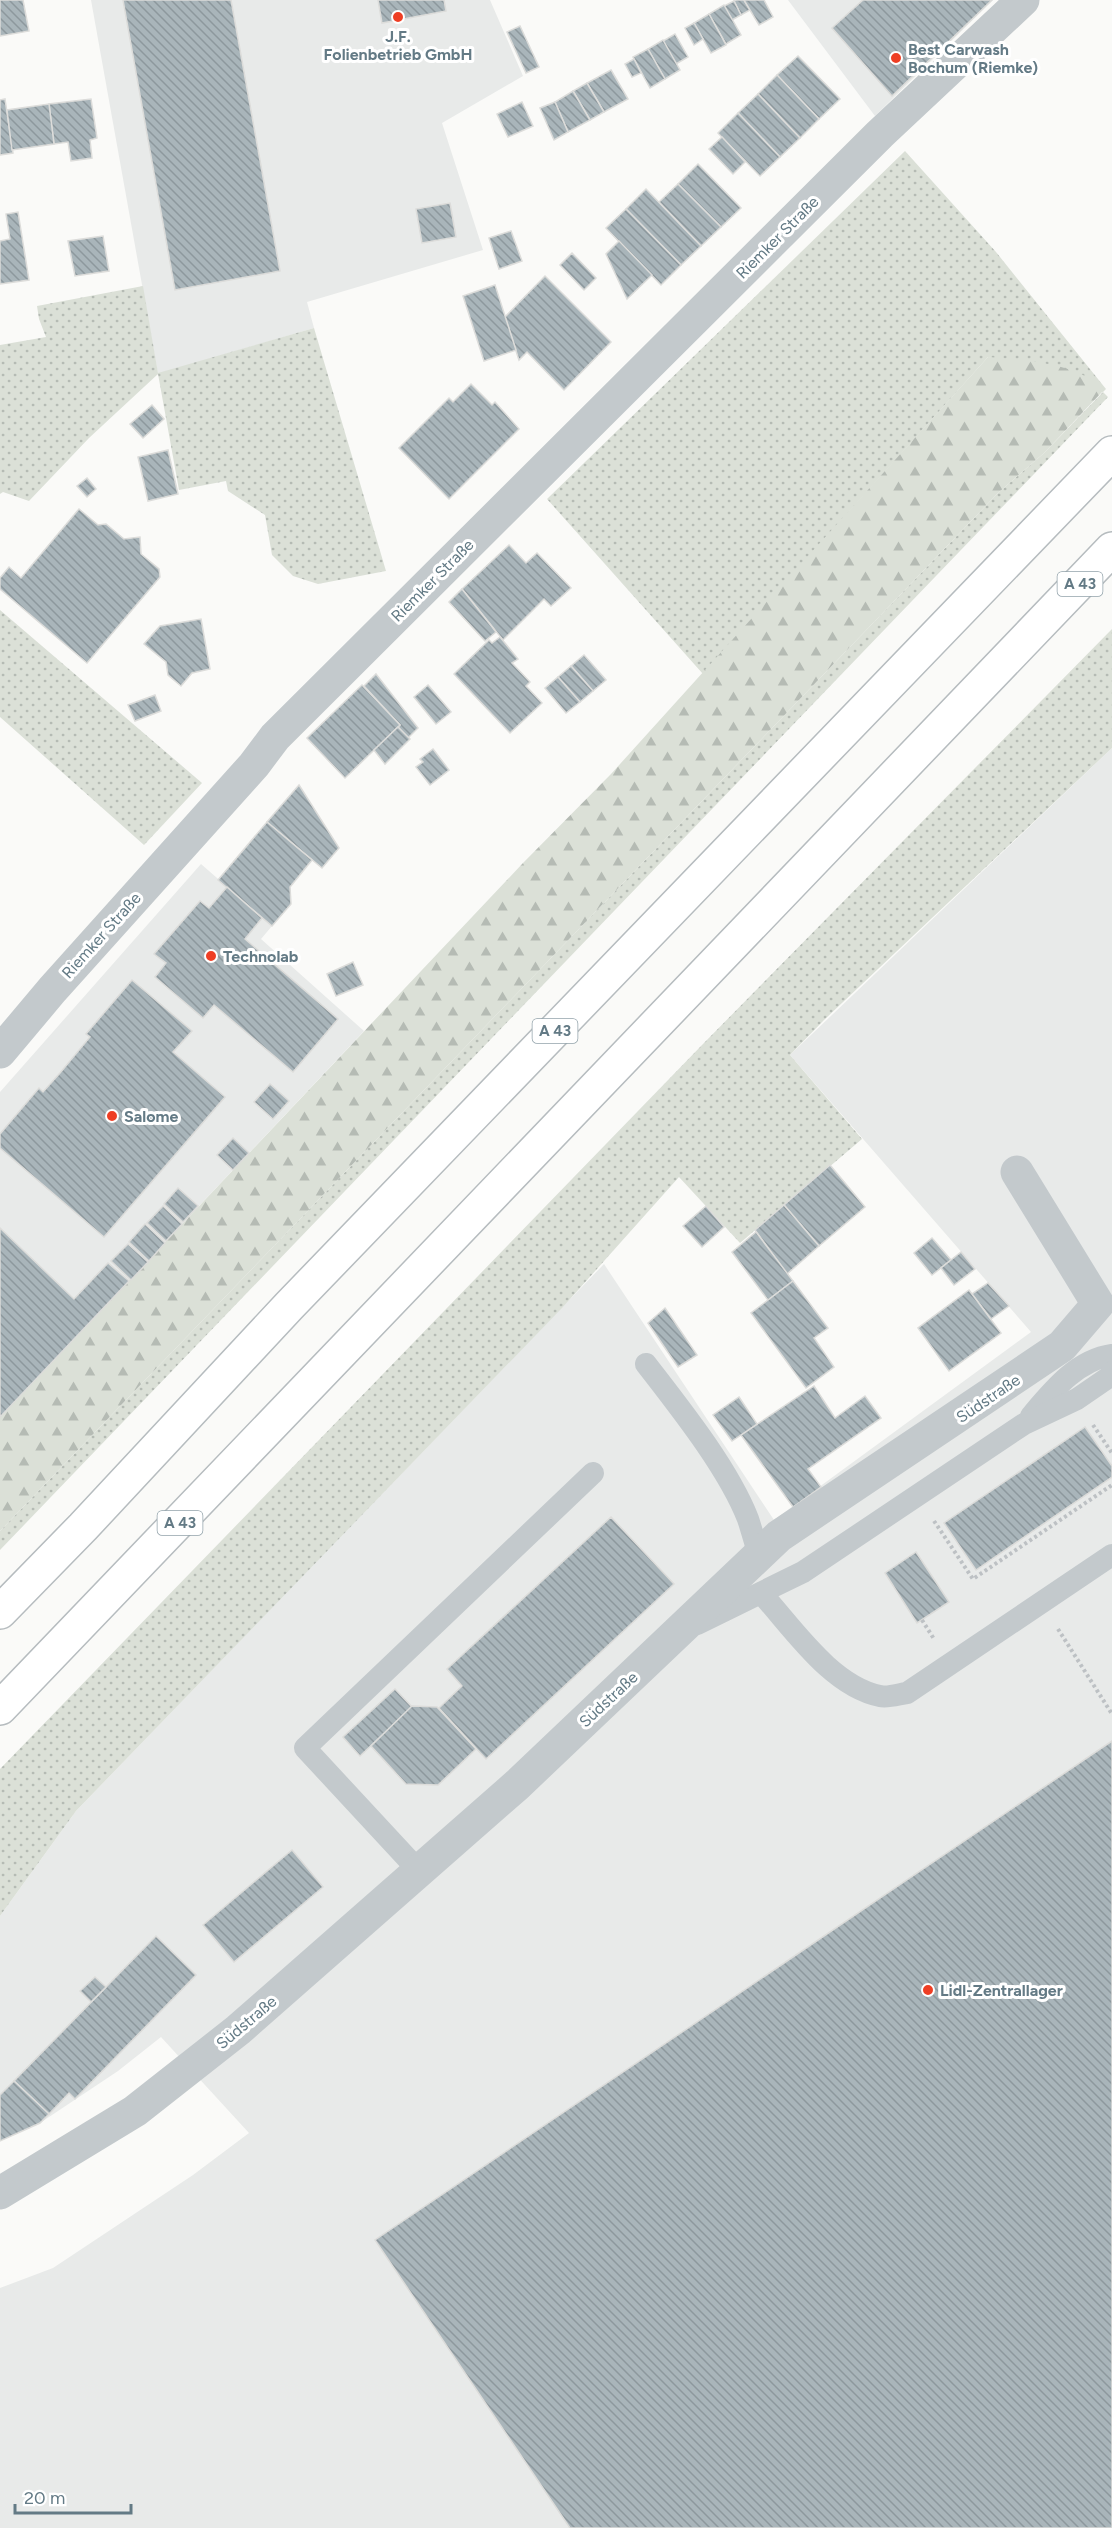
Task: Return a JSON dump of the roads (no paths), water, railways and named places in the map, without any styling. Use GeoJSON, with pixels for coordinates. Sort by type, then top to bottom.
{"type":"FeatureCollection","features":[{"type":"Feature","properties":{"kind":"highway","name":"A 43"},"geometry":{"type":"LineString","coordinates":[[0,1612],[84,1527],[288,1306],[1112,453]]}},
{"type":"Feature","properties":{"kind":"highway","name":"A 43"},"geometry":{"type":"LineString","coordinates":[[0,1708],[1112,549]]}},
{"type":"Feature","properties":{"kind":"highway"},"geometry":{"type":"LineString","coordinates":[[1047,619],[1112,572]]}},
{"type":"Feature","properties":{"kind":"street","name":"Riemker Straße"},"geometry":{"type":"LineString","coordinates":[[0,1052],[52,990],[254,765],[274,737],[886,128],[1023,0]]}},
{"type":"Feature","properties":{"kind":"street","name":"Südstraße"},"geometry":{"type":"LineString","coordinates":[[0,2193],[135,2111],[238,2030],[517,1785],[779,1536],[1062,1346],[1098,1304],[1017,1172]]}},
{"type":"Feature","properties":{"kind":"lane"},"geometry":{"type":"LineString","coordinates":[[1024,1424],[1060,1382],[1096,1358],[1112,1355]]}},
{"type":"Feature","properties":{"kind":"lane"},"geometry":{"type":"LineString","coordinates":[[646,1364],[680,1409],[731,1486],[747,1519],[759,1555]]}},
{"type":"Feature","properties":{"kind":"lane"},"geometry":{"type":"LineString","coordinates":[[678,1633],[803,1572],[1024,1424],[1077,1399],[1109,1377],[1112,1372]]}},
{"type":"Feature","properties":{"kind":"lane"},"geometry":{"type":"LineString","coordinates":[[419,1871],[305,1748],[593,1473]]}},
{"type":"Feature","properties":{"kind":"lane"},"geometry":{"type":"LineString","coordinates":[[761,1593],[831,1669],[859,1689],[882,1697],[908,1693],[1112,1555]]}},
{"type":"Feature","properties":{"kind":"place","name":"J.F. Folienbetrieb GmbH"},"geometry":{"type":"Point","coordinates":[398,17]}},
{"type":"Feature","properties":{"kind":"place","name":"Best Carwash Bochum (Riemke)"},"geometry":{"type":"Point","coordinates":[896,58]}},
{"type":"Feature","properties":{"kind":"place","name":"Technolab"},"geometry":{"type":"Point","coordinates":[211,956]}},
{"type":"Feature","properties":{"kind":"place","name":"Salome"},"geometry":{"type":"Point","coordinates":[112,1116]}},
{"type":"Feature","properties":{"kind":"place","name":"Lidl-Zentrallager"},"geometry":{"type":"Point","coordinates":[928,1990]}}]}
